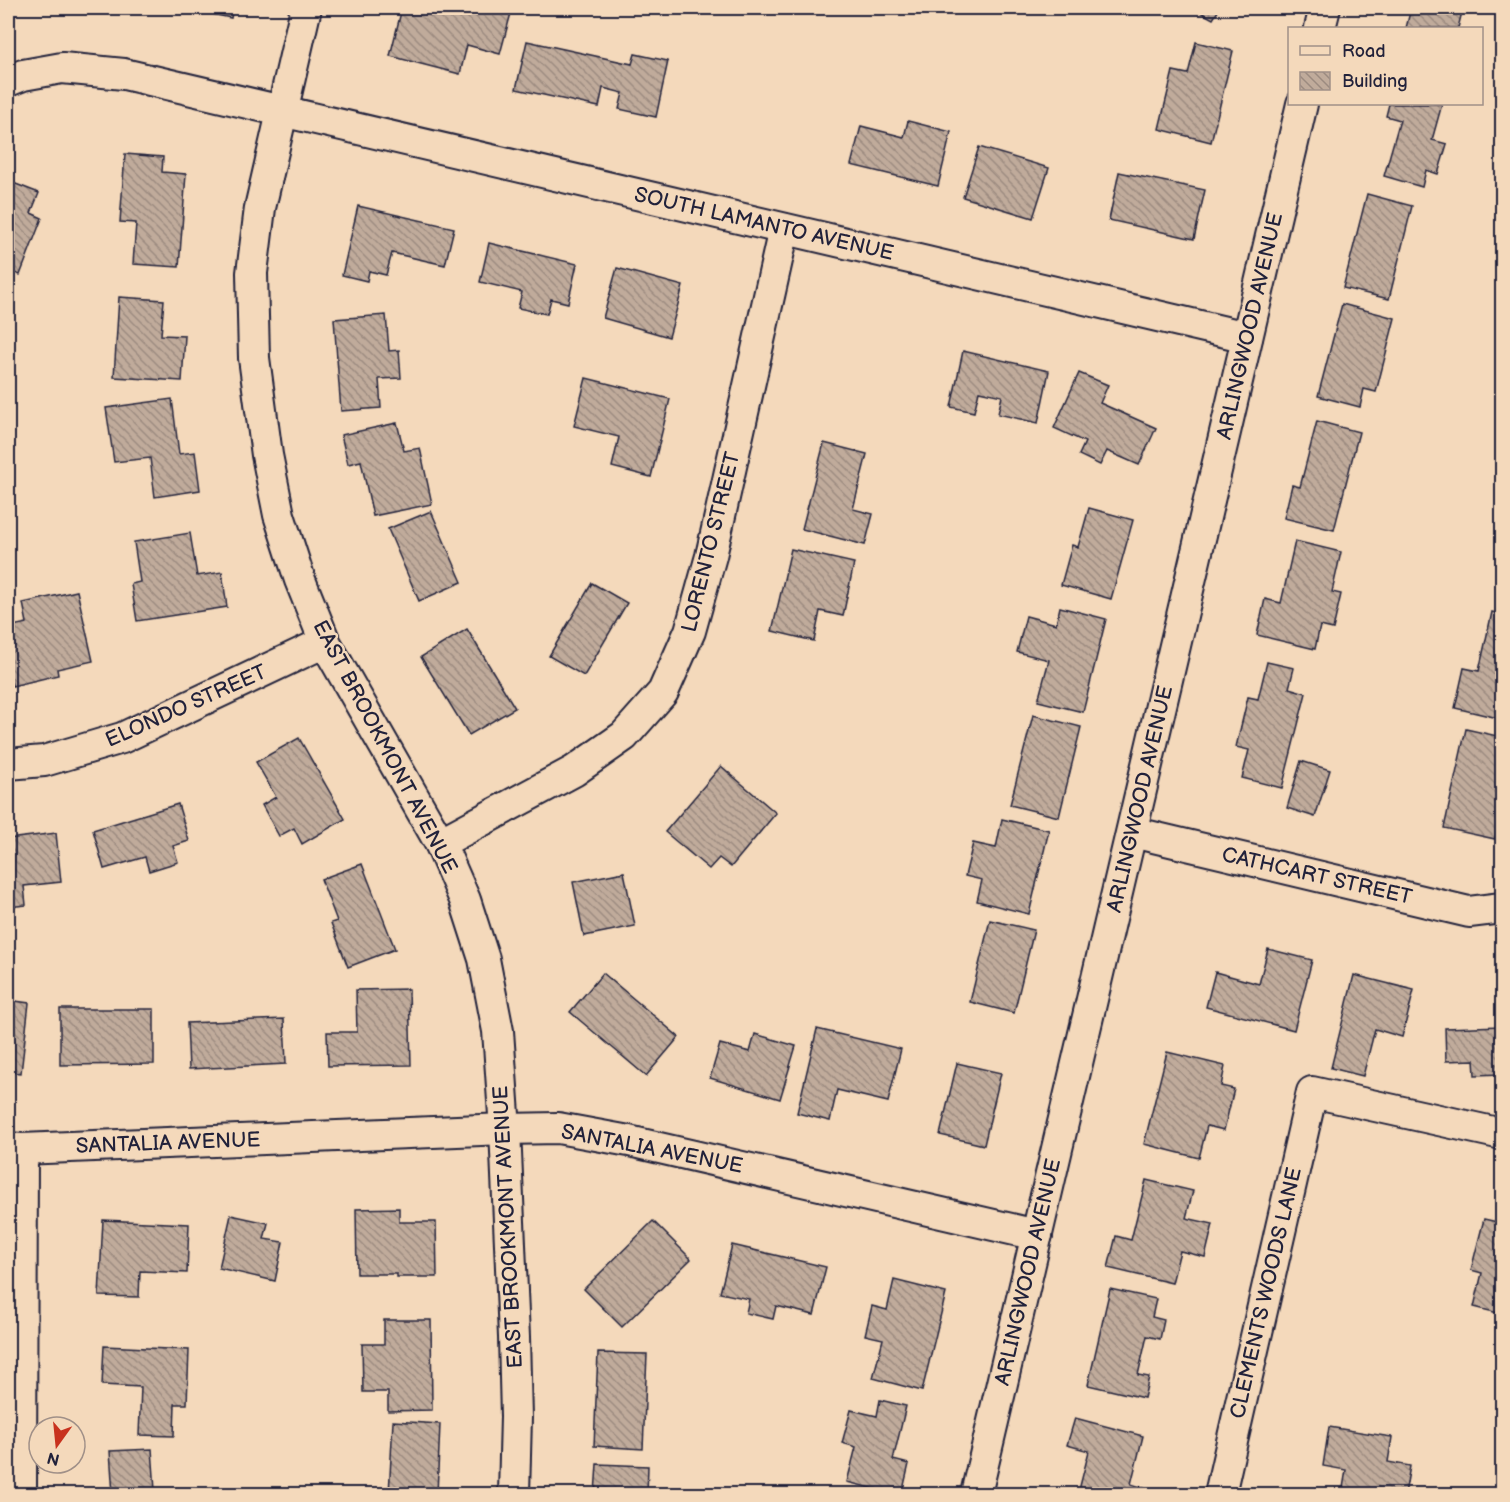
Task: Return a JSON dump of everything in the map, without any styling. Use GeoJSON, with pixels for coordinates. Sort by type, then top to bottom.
{"type":"FeatureCollection","features":[{"type":"Feature","properties":{"kind":"street","name":"EAST BROOKMONT AVENUE"},"geometry":{"type":"LineString","coordinates":[[306,8],[260,208],[252,273],[254,358],[267,455],[279,514],[300,580],[325,642],[440,843],[465,900],[484,959],[498,1031],[505,1129],[516,1417],[514,1494]]}},
{"type":"Feature","properties":{"kind":"street"},"geometry":{"type":"LineString","coordinates":[[1320,27],[1325,8]]}},
{"type":"Feature","properties":{"kind":"street","name":"SOUTH LAMANTO AVENUE"},"geometry":{"type":"LineString","coordinates":[[8,81],[24,75],[62,68],[124,74],[1247,337]]}},
{"type":"Feature","properties":{"kind":"street","name":"ARLINGWOOD AVENUE"},"geometry":{"type":"LineString","coordinates":[[976,1494],[1302,105]]}},
{"type":"Feature","properties":{"kind":"street","name":"LORENTO STREET"},"geometry":{"type":"LineString","coordinates":[[440,843],[574,771],[624,735],[663,692],[690,630],[711,556],[784,229]]}},
{"type":"Feature","properties":{"kind":"street","name":"ELONDO STREET"},"geometry":{"type":"LineString","coordinates":[[8,764],[44,761],[122,738],[325,642]]}},
{"type":"Feature","properties":{"kind":"street","name":"CATHCART STREET"},"geometry":{"type":"LineString","coordinates":[[1132,832],[1469,912],[1503,908]]}},
{"type":"Feature","properties":{"kind":"street","name":"CLEMENTS WOODS LANE"},"geometry":{"type":"LineString","coordinates":[[1220,1494],[1312,1092],[1503,1134]]}},
{"type":"Feature","properties":{"kind":"street","name":"SANTALIA AVENUE"},"geometry":{"type":"LineString","coordinates":[[15,1148],[558,1128],[629,1141],[1037,1235]]}},
{"type":"Feature","properties":{"kind":"street"},"geometry":{"type":"LineString","coordinates":[[15,1148],[21,1494]]}},
{"type":"Feature","properties":{"kind":"building"},"geometry":{"type":"Polygon","coordinates":[[[184,8],[233,8],[231,18],[184,8]]]}},
{"type":"Feature","properties":{"kind":"building"},"geometry":{"type":"Polygon","coordinates":[[[402,8],[489,8],[511,13],[500,54],[467,45],[460,74],[390,56],[402,8]]]}},
{"type":"Feature","properties":{"kind":"building"},"geometry":{"type":"Polygon","coordinates":[[[1193,8],[1220,8],[1213,19],[1193,8]]]}},
{"type":"Feature","properties":{"kind":"building"},"geometry":{"type":"Polygon","coordinates":[[[1411,8],[1463,8],[1458,27],[1406,27],[1411,8]]]}},
{"type":"Feature","properties":{"kind":"building"},"geometry":{"type":"Polygon","coordinates":[[[527,41],[632,64],[635,54],[668,61],[656,117],[619,109],[623,93],[603,88],[599,107],[516,89],[527,41]]]}},
{"type":"Feature","properties":{"kind":"building"},"geometry":{"type":"Polygon","coordinates":[[[1196,42],[1233,51],[1211,142],[1159,129],[1173,71],[1188,74],[1196,42]]]}},
{"type":"Feature","properties":{"kind":"building"},"geometry":{"type":"Polygon","coordinates":[[[1389,105],[1442,105],[1432,140],[1447,144],[1438,174],[1426,170],[1422,187],[1384,176],[1400,120],[1386,116],[1389,105]]]}},
{"type":"Feature","properties":{"kind":"building"},"geometry":{"type":"Polygon","coordinates":[[[908,121],[951,132],[938,186],[851,165],[861,126],[904,137],[908,121]]]}},
{"type":"Feature","properties":{"kind":"building"},"geometry":{"type":"Polygon","coordinates":[[[979,147],[1049,168],[1033,218],[963,197],[979,147]]]}},
{"type":"Feature","properties":{"kind":"building"},"geometry":{"type":"Polygon","coordinates":[[[125,154],[163,157],[162,172],[186,174],[179,267],[133,264],[136,223],[120,222],[125,154]]]}},
{"type":"Feature","properties":{"kind":"building"},"geometry":{"type":"Polygon","coordinates":[[[1119,172],[1205,190],[1194,239],[1109,220],[1119,172]]]}},
{"type":"Feature","properties":{"kind":"building"},"geometry":{"type":"Polygon","coordinates":[[[8,181],[39,193],[31,213],[42,218],[20,275],[8,270],[8,181]]]}},
{"type":"Feature","properties":{"kind":"building"},"geometry":{"type":"Polygon","coordinates":[[[1367,194],[1412,206],[1389,299],[1343,288],[1367,194]]]}},
{"type":"Feature","properties":{"kind":"building"},"geometry":{"type":"Polygon","coordinates":[[[358,206],[454,228],[445,265],[392,253],[386,275],[369,271],[367,281],[342,275],[358,206]]]}},
{"type":"Feature","properties":{"kind":"building"},"geometry":{"type":"Polygon","coordinates":[[[489,243],[577,264],[568,303],[551,299],[547,314],[518,308],[522,292],[480,282],[489,243]]]}},
{"type":"Feature","properties":{"kind":"building"},"geometry":{"type":"Polygon","coordinates":[[[617,268],[683,286],[669,337],[603,318],[617,268]]]}},
{"type":"Feature","properties":{"kind":"building"},"geometry":{"type":"Polygon","coordinates":[[[119,297],[164,300],[161,335],[185,336],[182,381],[114,377],[119,297]]]}},
{"type":"Feature","properties":{"kind":"building"},"geometry":{"type":"Polygon","coordinates":[[[1342,304],[1395,318],[1376,392],[1364,389],[1360,407],[1318,396],[1342,304]]]}},
{"type":"Feature","properties":{"kind":"building"},"geometry":{"type":"Polygon","coordinates":[[[386,315],[389,351],[399,350],[401,378],[379,379],[381,408],[341,411],[334,319],[386,315]]]}},
{"type":"Feature","properties":{"kind":"building"},"geometry":{"type":"Polygon","coordinates":[[[963,351],[1049,371],[1038,423],[998,414],[1002,396],[979,391],[974,412],[951,407],[963,351]]]}},
{"type":"Feature","properties":{"kind":"building"},"geometry":{"type":"Polygon","coordinates":[[[1079,373],[1108,385],[1100,403],[1156,428],[1139,465],[1107,451],[1100,465],[1079,455],[1085,442],[1054,428],[1079,373]]]}},
{"type":"Feature","properties":{"kind":"building"},"geometry":{"type":"Polygon","coordinates":[[[586,378],[670,399],[651,477],[612,467],[619,437],[574,426],[586,378]]]}},
{"type":"Feature","properties":{"kind":"building"},"geometry":{"type":"Polygon","coordinates":[[[172,399],[179,454],[195,452],[200,490],[155,497],[150,458],[114,462],[106,408],[172,399]]]}},
{"type":"Feature","properties":{"kind":"building"},"geometry":{"type":"Polygon","coordinates":[[[1317,421],[1359,432],[1334,530],[1284,518],[1292,485],[1300,487],[1317,421]]]}},
{"type":"Feature","properties":{"kind":"building"},"geometry":{"type":"Polygon","coordinates":[[[397,423],[404,451],[420,448],[432,504],[373,516],[361,461],[348,464],[341,435],[397,423]]]}},
{"type":"Feature","properties":{"kind":"building"},"geometry":{"type":"Polygon","coordinates":[[[824,443],[867,454],[853,509],[873,514],[865,545],[802,529],[824,443]]]}},
{"type":"Feature","properties":{"kind":"building"},"geometry":{"type":"Polygon","coordinates":[[[1089,508],[1133,520],[1111,599],[1061,585],[1072,545],[1078,547],[1089,508]]]}},
{"type":"Feature","properties":{"kind":"building"},"geometry":{"type":"Polygon","coordinates":[[[431,511],[462,582],[419,601],[388,529],[431,511]]]}},
{"type":"Feature","properties":{"kind":"building"},"geometry":{"type":"Polygon","coordinates":[[[190,533],[197,576],[222,572],[227,607],[137,621],[131,584],[140,582],[134,542],[190,533]]]}},
{"type":"Feature","properties":{"kind":"building"},"geometry":{"type":"Polygon","coordinates":[[[1295,541],[1341,552],[1332,592],[1341,594],[1333,629],[1320,626],[1315,649],[1257,635],[1265,599],[1281,603],[1295,541]]]}},
{"type":"Feature","properties":{"kind":"building"},"geometry":{"type":"Polygon","coordinates":[[[791,549],[854,563],[843,616],[820,611],[814,641],[772,631],[791,549]]]}},
{"type":"Feature","properties":{"kind":"building"},"geometry":{"type":"Polygon","coordinates":[[[592,583],[627,603],[584,676],[549,656],[592,583]]]}},
{"type":"Feature","properties":{"kind":"building"},"geometry":{"type":"Polygon","coordinates":[[[77,591],[93,661],[57,669],[58,675],[12,686],[8,664],[8,627],[27,623],[23,603],[77,591]]]}},
{"type":"Feature","properties":{"kind":"building"},"geometry":{"type":"Polygon","coordinates":[[[1060,607],[1106,619],[1083,712],[1038,701],[1049,660],[1017,652],[1026,616],[1056,624],[1060,607]]]}},
{"type":"Feature","properties":{"kind":"building"},"geometry":{"type":"Polygon","coordinates":[[[1492,612],[1502,614],[1502,700],[1498,718],[1455,708],[1464,668],[1479,671],[1492,612]]]}},
{"type":"Feature","properties":{"kind":"building"},"geometry":{"type":"Polygon","coordinates":[[[467,629],[515,708],[469,735],[421,657],[467,629]]]}},
{"type":"Feature","properties":{"kind":"building"},"geometry":{"type":"Polygon","coordinates":[[[1267,662],[1294,668],[1289,688],[1306,693],[1282,788],[1242,778],[1249,750],[1236,747],[1248,697],[1258,699],[1267,662]]]}},
{"type":"Feature","properties":{"kind":"building"},"geometry":{"type":"Polygon","coordinates":[[[1033,715],[1081,727],[1059,817],[1010,805],[1033,715]]]}},
{"type":"Feature","properties":{"kind":"building"},"geometry":{"type":"Polygon","coordinates":[[[1466,729],[1502,737],[1502,807],[1495,839],[1444,828],[1466,729]]]}},
{"type":"Feature","properties":{"kind":"building"},"geometry":{"type":"Polygon","coordinates":[[[299,738],[345,819],[302,844],[294,828],[279,836],[262,805],[276,797],[256,762],[299,738]]]}},
{"type":"Feature","properties":{"kind":"building"},"geometry":{"type":"Polygon","coordinates":[[[1301,761],[1330,770],[1315,817],[1287,808],[1301,761]]]}},
{"type":"Feature","properties":{"kind":"building"},"geometry":{"type":"Polygon","coordinates":[[[721,766],[776,813],[731,867],[719,858],[709,869],[665,832],[721,766]]]}},
{"type":"Feature","properties":{"kind":"building"},"geometry":{"type":"Polygon","coordinates":[[[178,804],[189,841],[173,846],[178,862],[149,871],[145,857],[104,869],[93,830],[178,804]]]}},
{"type":"Feature","properties":{"kind":"building"},"geometry":{"type":"Polygon","coordinates":[[[1002,819],[1049,830],[1029,914],[977,901],[982,880],[965,876],[973,843],[996,848],[1002,819]]]}},
{"type":"Feature","properties":{"kind":"building"},"geometry":{"type":"Polygon","coordinates":[[[56,833],[61,882],[24,886],[26,905],[8,907],[8,839],[56,833]]]}},
{"type":"Feature","properties":{"kind":"building"},"geometry":{"type":"Polygon","coordinates":[[[362,864],[395,949],[348,967],[331,923],[337,921],[321,879],[362,864]]]}},
{"type":"Feature","properties":{"kind":"building"},"geometry":{"type":"Polygon","coordinates":[[[624,872],[635,926],[584,936],[573,882],[624,872]]]}},
{"type":"Feature","properties":{"kind":"building"},"geometry":{"type":"Polygon","coordinates":[[[990,920],[1034,930],[1014,1013],[970,1002],[990,920]]]}},
{"type":"Feature","properties":{"kind":"building"},"geometry":{"type":"Polygon","coordinates":[[[1268,949],[1312,960],[1294,1030],[1206,1007],[1215,972],[1259,984],[1268,949]]]}},
{"type":"Feature","properties":{"kind":"building"},"geometry":{"type":"Polygon","coordinates":[[[603,973],[679,1037],[646,1076],[570,1012],[603,973]]]}},
{"type":"Feature","properties":{"kind":"building"},"geometry":{"type":"Polygon","coordinates":[[[1354,975],[1414,990],[1402,1037],[1375,1029],[1363,1076],[1331,1068],[1354,975]]]}},
{"type":"Feature","properties":{"kind":"building"},"geometry":{"type":"Polygon","coordinates":[[[409,989],[411,1065],[328,1066],[327,1032],[357,1032],[356,990],[409,989]]]}},
{"type":"Feature","properties":{"kind":"building"},"geometry":{"type":"Polygon","coordinates":[[[8,1000],[29,1003],[21,1073],[8,1072],[8,1000]]]}},
{"type":"Feature","properties":{"kind":"building"},"geometry":{"type":"Polygon","coordinates":[[[60,1009],[154,1009],[154,1064],[60,1065],[60,1009]]]}},
{"type":"Feature","properties":{"kind":"building"},"geometry":{"type":"Polygon","coordinates":[[[284,1019],[286,1064],[189,1069],[187,1023],[284,1019]]]}},
{"type":"Feature","properties":{"kind":"building"},"geometry":{"type":"Polygon","coordinates":[[[1502,1026],[1502,1074],[1475,1075],[1474,1060],[1446,1061],[1445,1028],[1502,1026]]]}},
{"type":"Feature","properties":{"kind":"building"},"geometry":{"type":"Polygon","coordinates":[[[817,1029],[901,1049],[888,1102],[837,1090],[830,1121],[797,1113],[817,1029]]]}},
{"type":"Feature","properties":{"kind":"building"},"geometry":{"type":"Polygon","coordinates":[[[755,1034],[796,1046],[780,1099],[710,1078],[720,1044],[750,1052],[755,1034]]]}},
{"type":"Feature","properties":{"kind":"building"},"geometry":{"type":"Polygon","coordinates":[[[1167,1052],[1225,1066],[1221,1086],[1234,1089],[1224,1130],[1207,1126],[1199,1158],[1144,1144],[1167,1052]]]}},
{"type":"Feature","properties":{"kind":"building"},"geometry":{"type":"Polygon","coordinates":[[[957,1063],[1001,1073],[984,1145],[940,1135],[957,1063]]]}},
{"type":"Feature","properties":{"kind":"building"},"geometry":{"type":"Polygon","coordinates":[[[1146,1180],[1193,1191],[1186,1218],[1213,1224],[1205,1257],[1180,1251],[1172,1283],[1108,1268],[1116,1236],[1131,1240],[1146,1180]]]}},
{"type":"Feature","properties":{"kind":"building"},"geometry":{"type":"Polygon","coordinates":[[[399,1208],[399,1222],[436,1222],[437,1277],[357,1274],[356,1209],[399,1208]]]}},
{"type":"Feature","properties":{"kind":"building"},"geometry":{"type":"Polygon","coordinates":[[[231,1215],[268,1223],[264,1239],[283,1242],[275,1281],[219,1268],[231,1215]]]}},
{"type":"Feature","properties":{"kind":"building"},"geometry":{"type":"Polygon","coordinates":[[[1484,1219],[1502,1223],[1502,1314],[1474,1307],[1482,1273],[1471,1270],[1484,1219]]]}},
{"type":"Feature","properties":{"kind":"building"},"geometry":{"type":"Polygon","coordinates":[[[103,1220],[189,1224],[187,1273],[140,1271],[139,1297],[99,1296],[103,1220]]]}},
{"type":"Feature","properties":{"kind":"building"},"geometry":{"type":"Polygon","coordinates":[[[653,1221],[691,1259],[622,1327],[584,1289],[653,1221]]]}},
{"type":"Feature","properties":{"kind":"building"},"geometry":{"type":"Polygon","coordinates":[[[732,1245],[826,1267],[814,1315],[776,1306],[773,1319],[746,1313],[749,1299],[720,1293],[732,1245]]]}},
{"type":"Feature","properties":{"kind":"building"},"geometry":{"type":"Polygon","coordinates":[[[894,1280],[946,1293],[922,1391],[873,1378],[883,1339],[865,1335],[872,1306],[887,1310],[894,1280]]]}},
{"type":"Feature","properties":{"kind":"building"},"geometry":{"type":"Polygon","coordinates":[[[1110,1289],[1156,1299],[1152,1317],[1164,1320],[1160,1339],[1147,1336],[1138,1375],[1149,1377],[1144,1398],[1088,1385],[1110,1289]]]}},
{"type":"Feature","properties":{"kind":"building"},"geometry":{"type":"Polygon","coordinates":[[[384,1320],[431,1320],[432,1410],[388,1411],[388,1392],[363,1392],[362,1344],[384,1344],[384,1320]]]}},
{"type":"Feature","properties":{"kind":"building"},"geometry":{"type":"Polygon","coordinates":[[[104,1346],[189,1350],[187,1404],[175,1404],[174,1436],[139,1435],[141,1387],[102,1385],[104,1346]]]}},
{"type":"Feature","properties":{"kind":"building"},"geometry":{"type":"Polygon","coordinates":[[[598,1353],[647,1354],[643,1449],[594,1446],[598,1353]]]}},
{"type":"Feature","properties":{"kind":"building"},"geometry":{"type":"Polygon","coordinates":[[[880,1400],[906,1406],[893,1460],[909,1464],[902,1494],[847,1482],[856,1447],[842,1443],[851,1410],[877,1416],[880,1400]]]}},
{"type":"Feature","properties":{"kind":"building"},"geometry":{"type":"Polygon","coordinates":[[[1075,1418],[1143,1436],[1131,1484],[1144,1488],[1142,1494],[1078,1494],[1089,1451],[1067,1445],[1075,1418]]]}},
{"type":"Feature","properties":{"kind":"building"},"geometry":{"type":"Polygon","coordinates":[[[393,1421],[440,1424],[437,1494],[389,1494],[393,1421]]]}},
{"type":"Feature","properties":{"kind":"building"},"geometry":{"type":"Polygon","coordinates":[[[1329,1427],[1392,1437],[1388,1462],[1410,1466],[1405,1494],[1342,1494],[1346,1470],[1323,1466],[1329,1427]]]}},
{"type":"Feature","properties":{"kind":"building"},"geometry":{"type":"Polygon","coordinates":[[[152,1449],[155,1490],[167,1490],[167,1494],[113,1494],[110,1451],[152,1449]]]}},
{"type":"Feature","properties":{"kind":"building"},"geometry":{"type":"Polygon","coordinates":[[[597,1464],[648,1466],[647,1494],[595,1494],[597,1464]]]}}]}
